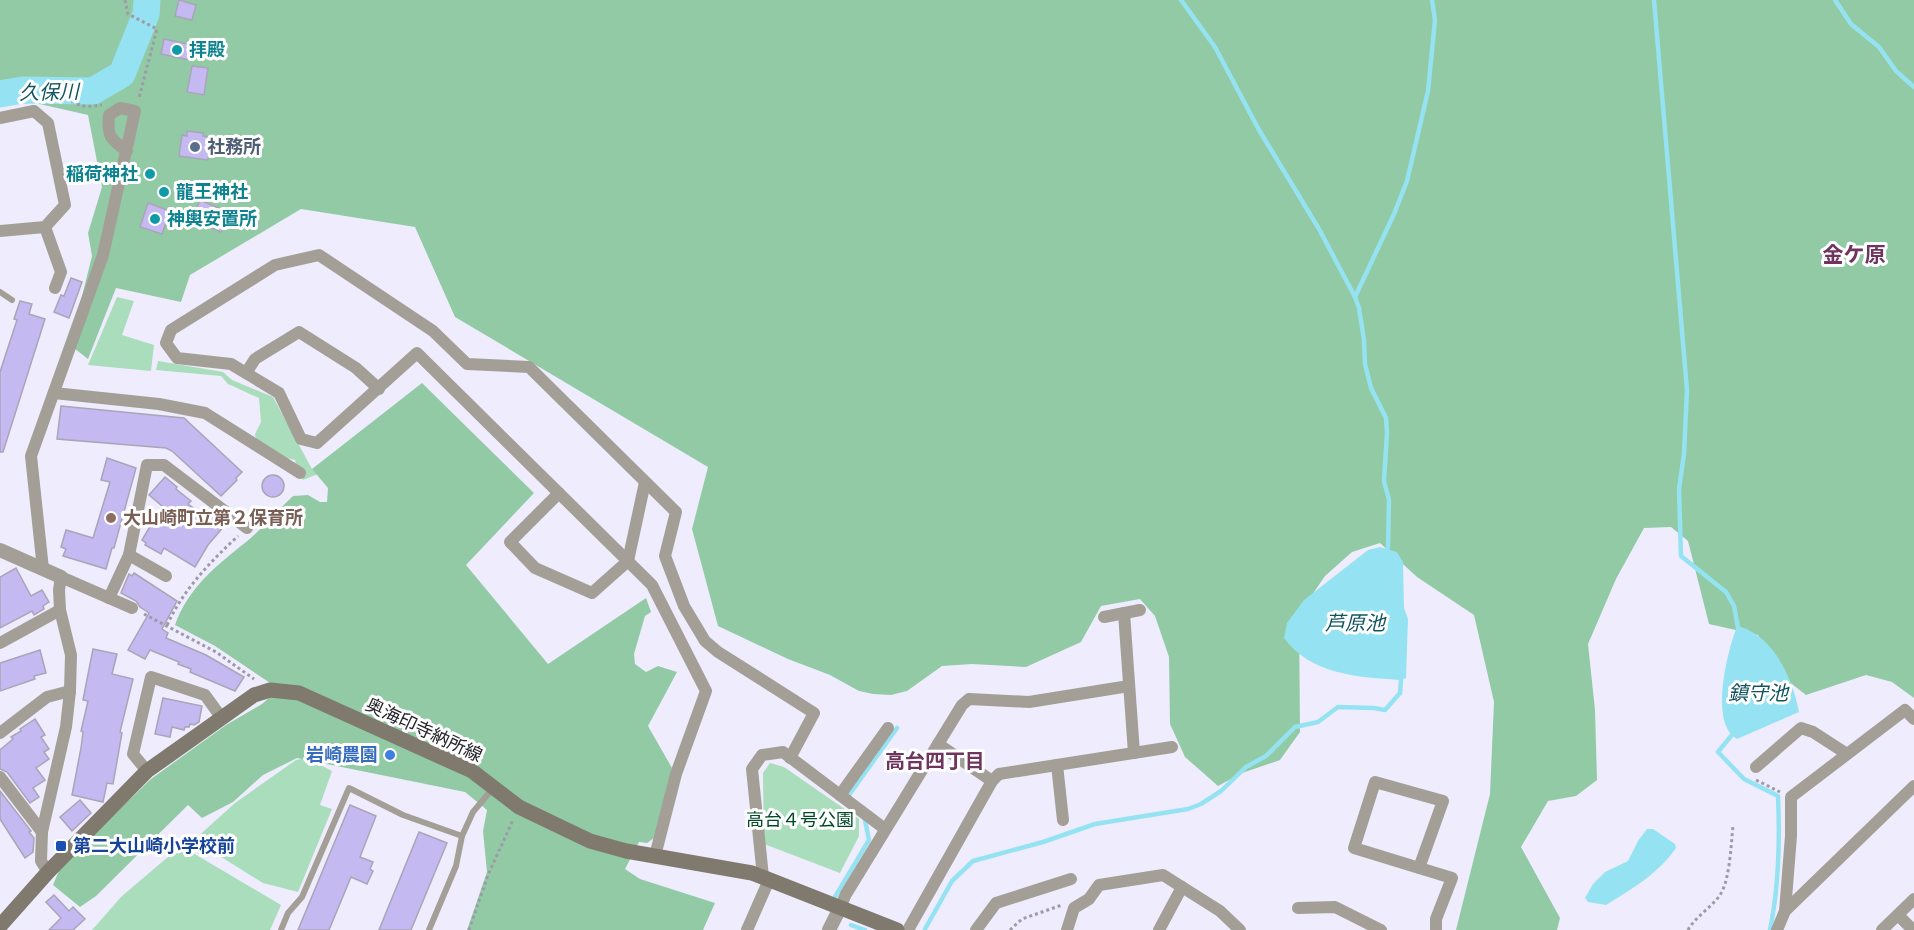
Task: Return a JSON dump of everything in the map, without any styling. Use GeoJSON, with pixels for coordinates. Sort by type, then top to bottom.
{"type":"FeatureCollection","features":[{"type":"Feature","properties":{"kind":"main road","name":"奥海印寺納所線"},"geometry":{"type":"LineString","coordinates":[[270,690],[299,693],[472,771],[519,807],[590,841],[655,856],[752,873],[897,930]]}},
{"type":"Feature","properties":{"kind":"main road"},"geometry":{"type":"LineString","coordinates":[[0,926],[48,872],[147,771],[254,695],[270,690]]}},
{"type":"Feature","properties":{"kind":"street"},"geometry":{"type":"LineString","coordinates":[[43,569],[31,456],[103,255],[127,151],[135,111],[120,108],[109,115],[107,130],[113,142],[127,151]]}},
{"type":"Feature","properties":{"kind":"street"},"geometry":{"type":"LineString","coordinates":[[0,118],[34,111],[48,123],[65,205],[45,227],[0,231]]}},
{"type":"Feature","properties":{"kind":"street"},"geometry":{"type":"LineString","coordinates":[[45,227],[61,272],[55,288]]}},
{"type":"Feature","properties":{"kind":"street"},"geometry":{"type":"LineString","coordinates":[[655,856],[676,774],[706,691],[652,585],[417,353],[317,443],[301,439],[279,393],[231,364],[177,358],[166,343],[171,330],[275,264],[319,255],[433,331],[467,364],[529,367],[676,512],[665,556],[684,606],[705,641],[718,652],[814,713],[790,758]]}},
{"type":"Feature","properties":{"kind":"street"},"geometry":{"type":"LineString","coordinates":[[246,373],[255,359],[299,333],[356,368],[379,389]]}},
{"type":"Feature","properties":{"kind":"street"},"geometry":{"type":"LineString","coordinates":[[54,393],[159,404],[205,413],[300,472]]}},
{"type":"Feature","properties":{"kind":"street"},"geometry":{"type":"LineString","coordinates":[[109,598],[129,555],[147,465],[164,465],[247,528]]}},
{"type":"Feature","properties":{"kind":"street"},"geometry":{"type":"LineString","coordinates":[[559,493],[510,542],[535,568],[592,592],[628,561],[645,482]]}},
{"type":"Feature","properties":{"kind":"street"},"geometry":{"type":"LineString","coordinates":[[0,550],[132,608]]}},
{"type":"Feature","properties":{"kind":"street"},"geometry":{"type":"LineString","coordinates":[[129,555],[166,576]]}},
{"type":"Feature","properties":{"kind":"street"},"geometry":{"type":"LineString","coordinates":[[48,872],[41,861],[42,832],[66,727],[70,691],[71,655],[60,610],[61,577]]}},
{"type":"Feature","properties":{"kind":"street"},"geometry":{"type":"LineString","coordinates":[[0,644],[60,610]]}},
{"type":"Feature","properties":{"kind":"street"},"geometry":{"type":"LineString","coordinates":[[1104,617],[1140,610]]}},
{"type":"Feature","properties":{"kind":"street"},"geometry":{"type":"LineString","coordinates":[[1124,613],[1134,753]]}},
{"type":"Feature","properties":{"kind":"street"},"geometry":{"type":"LineString","coordinates":[[147,771],[132,754],[152,677],[205,695],[221,717]]}},
{"type":"Feature","properties":{"kind":"street"},"geometry":{"type":"LineString","coordinates":[[829,930],[846,894],[962,705],[969,699],[1029,702],[1129,686]]}},
{"type":"Feature","properties":{"kind":"street"},"geometry":{"type":"LineString","coordinates":[[0,733],[47,697],[70,691]]}},
{"type":"Feature","properties":{"kind":"street"},"geometry":{"type":"LineString","coordinates":[[1777,930],[1785,911],[1791,836],[1791,797],[1905,710],[1914,719]]}},
{"type":"Feature","properties":{"kind":"street"},"geometry":{"type":"LineString","coordinates":[[840,795],[888,728]]}},
{"type":"Feature","properties":{"kind":"street"},"geometry":{"type":"LineString","coordinates":[[1756,767],[1801,728],[1813,732],[1847,754]]}},
{"type":"Feature","properties":{"kind":"street"},"geometry":{"type":"LineString","coordinates":[[938,744],[992,780]]}},
{"type":"Feature","properties":{"kind":"street"},"geometry":{"type":"LineString","coordinates":[[908,930],[992,780],[999,774],[1172,747]]}},
{"type":"Feature","properties":{"kind":"street"},"geometry":{"type":"LineString","coordinates":[[747,930],[766,879],[752,769],[762,755],[783,753],[885,830]]}},
{"type":"Feature","properties":{"kind":"street"},"geometry":{"type":"LineString","coordinates":[[1057,765],[1063,820]]}},
{"type":"Feature","properties":{"kind":"street"},"geometry":{"type":"LineString","coordinates":[[0,777],[42,832]]}},
{"type":"Feature","properties":{"kind":"street"},"geometry":{"type":"LineString","coordinates":[[1419,868],[1443,801],[1375,782],[1354,848],[1419,868],[1452,878],[1436,919],[1436,930]]}},
{"type":"Feature","properties":{"kind":"street"},"geometry":{"type":"LineString","coordinates":[[1785,911],[1914,786]]}},
{"type":"Feature","properties":{"kind":"street"},"geometry":{"type":"LineString","coordinates":[[1067,930],[1074,908],[1089,899],[1099,885],[1163,875],[1220,911],[1240,930]]}},
{"type":"Feature","properties":{"kind":"street"},"geometry":{"type":"LineString","coordinates":[[976,930],[996,903],[1071,879]]}},
{"type":"Feature","properties":{"kind":"street"},"geometry":{"type":"LineString","coordinates":[[1159,930],[1182,888]]}},
{"type":"Feature","properties":{"kind":"street"},"geometry":{"type":"LineString","coordinates":[[1882,930],[1914,899]]}},
{"type":"Feature","properties":{"kind":"street"},"geometry":{"type":"LineString","coordinates":[[1298,908],[1335,907],[1381,930]]}},
{"type":"Feature","properties":{"kind":"street"},"geometry":{"type":"LineString","coordinates":[[1898,915],[1913,930]]}},
{"type":"Feature","properties":{"kind":"lane"},"geometry":{"type":"LineString","coordinates":[[0,292],[12,300]]}},
{"type":"Feature","properties":{"kind":"lane"},"geometry":{"type":"LineString","coordinates":[[281,930],[288,913],[302,897],[349,788],[403,814],[462,836]]}},
{"type":"Feature","properties":{"kind":"lane"},"geometry":{"type":"LineString","coordinates":[[429,930],[456,866],[462,836],[474,812],[494,788]]}},
{"type":"Feature","properties":{"kind":"path"},"geometry":{"type":"LineString","coordinates":[[125,0],[128,14],[157,29],[135,111]]}},
{"type":"Feature","properties":{"kind":"path"},"geometry":{"type":"LineString","coordinates":[[34,111],[49,99],[63,96],[76,105],[87,108],[101,105],[120,108]]}},
{"type":"Feature","properties":{"kind":"path"},"geometry":{"type":"LineString","coordinates":[[167,626],[184,595],[210,562],[247,528]]}},
{"type":"Feature","properties":{"kind":"path"},"geometry":{"type":"LineString","coordinates":[[132,608],[216,652],[270,690]]}},
{"type":"Feature","properties":{"kind":"path"},"geometry":{"type":"LineString","coordinates":[[1756,767],[1755,780],[1791,797]]}},
{"type":"Feature","properties":{"kind":"path"},"geometry":{"type":"LineString","coordinates":[[469,930],[488,875],[519,807]]}},
{"type":"Feature","properties":{"kind":"path"},"geometry":{"type":"LineString","coordinates":[[1688,930],[1720,895],[1729,867],[1734,826]]}},
{"type":"Feature","properties":{"kind":"path"},"geometry":{"type":"LineString","coordinates":[[1010,930],[1022,919],[1071,902],[1080,905]]}},
{"type":"Feature","properties":{"kind":"green space"},"geometry":{"type":"Polygon","coordinates":[[[0,0],[1914,0],[1914,698],[1892,682],[1866,675],[1806,695],[1775,671],[1758,635],[1709,624],[1688,541],[1671,527],[1644,528],[1616,579],[1588,644],[1595,710],[1597,780],[1576,796],[1548,801],[1521,847],[1560,918],[1557,930],[1456,930],[1490,794],[1494,702],[1474,615],[1417,577],[1380,543],[1352,552],[1325,576],[1299,614],[1300,732],[1280,760],[1242,773],[1218,786],[1185,757],[1170,724],[1169,657],[1155,616],[1140,599],[1101,606],[1081,642],[1026,667],[972,664],[942,666],[907,691],[891,695],[859,691],[830,675],[788,659],[718,626],[692,529],[708,467],[455,317],[415,227],[301,209],[190,275],[181,302],[116,288],[88,359],[70,345],[92,256],[88,233],[102,187],[88,115],[0,95],[0,0]]]}},
{"type":"Feature","properties":{"kind":"green space"},"geometry":{"type":"Polygon","coordinates":[[[117,297],[134,301],[122,335],[154,345],[151,371],[88,365],[117,297]]]}},
{"type":"Feature","properties":{"kind":"green space"},"geometry":{"type":"Polygon","coordinates":[[[158,361],[223,372],[232,380],[273,397],[312,469],[318,474],[303,480],[295,460],[283,457],[256,441],[255,434],[261,422],[259,398],[228,384],[221,376],[156,370],[158,361]]]}},
{"type":"Feature","properties":{"kind":"green space"},"geometry":{"type":"Polygon","coordinates":[[[422,383],[534,493],[466,565],[548,664],[646,598],[651,612],[645,616],[634,654],[635,664],[646,672],[658,666],[677,672],[648,726],[672,768],[654,838],[647,843],[639,842],[625,869],[640,879],[715,903],[703,930],[467,930],[487,872],[483,831],[487,810],[465,792],[297,758],[263,775],[233,802],[202,818],[188,805],[96,896],[80,907],[53,885],[61,866],[151,779],[226,725],[262,704],[279,689],[215,646],[175,625],[188,600],[204,578],[252,537],[293,496],[308,495],[320,502],[327,502],[328,488],[312,469],[422,383]]]}},
{"type":"Feature","properties":{"kind":"green space"},"geometry":{"type":"Polygon","coordinates":[[[307,758],[332,771],[320,805],[332,809],[298,892],[263,883],[194,840],[235,803],[296,760],[307,758]]]}},
{"type":"Feature","properties":{"kind":"green space","name":"高台４号公園"},"geometry":{"type":"Polygon","coordinates":[[[770,763],[784,767],[859,819],[859,836],[840,873],[764,844],[763,773],[770,763]]]}},
{"type":"Feature","properties":{"kind":"green space"},"geometry":{"type":"Polygon","coordinates":[[[181,846],[281,905],[270,930],[92,930],[122,896],[181,846]]]}},
{"type":"Feature","properties":{"kind":"water","name":"芦原池"},"geometry":{"type":"Polygon","coordinates":[[[1380,547],[1397,552],[1403,562],[1404,608],[1408,619],[1406,678],[1401,680],[1352,675],[1322,667],[1308,660],[1284,638],[1287,623],[1304,600],[1368,550],[1380,547]]]}},
{"type":"Feature","properties":{"kind":"water","name":"鎮守池"},"geometry":{"type":"Polygon","coordinates":[[[1741,627],[1753,632],[1773,650],[1787,674],[1799,712],[1737,739],[1729,731],[1724,719],[1722,704],[1728,654],[1736,629],[1741,627]]]}},
{"type":"Feature","properties":{"kind":"water"},"geometry":{"type":"Polygon","coordinates":[[[1647,829],[1653,829],[1675,844],[1676,848],[1669,857],[1644,880],[1606,905],[1588,902],[1585,898],[1593,884],[1605,872],[1628,861],[1647,829]]]}},
{"type":"Feature","properties":{"kind":"building","name":"拝殿"},"geometry":{"type":"Polygon","coordinates":[[[179,0],[196,5],[192,20],[175,16],[179,0]]]}},
{"type":"Feature","properties":{"kind":"building","name":"拝殿"},"geometry":{"type":"Polygon","coordinates":[[[164,39],[192,45],[189,60],[161,54],[164,39]]]}},
{"type":"Feature","properties":{"kind":"building"},"geometry":{"type":"Polygon","coordinates":[[[192,66],[208,68],[204,95],[187,92],[192,66]]]}},
{"type":"Feature","properties":{"kind":"building","name":"社務所"},"geometry":{"type":"Polygon","coordinates":[[[187,131],[203,133],[203,136],[211,137],[208,160],[179,156],[182,135],[187,136],[187,131]]]}},
{"type":"Feature","properties":{"kind":"building"},"geometry":{"type":"Polygon","coordinates":[[[200,200],[230,213],[221,232],[192,219],[200,200]]]}},
{"type":"Feature","properties":{"kind":"building","name":"神輿安置所"},"geometry":{"type":"Polygon","coordinates":[[[148,203],[170,211],[162,234],[140,227],[148,203]]]}},
{"type":"Feature","properties":{"kind":"building"},"geometry":{"type":"Polygon","coordinates":[[[71,278],[82,282],[69,318],[54,312],[71,278]]]}},
{"type":"Feature","properties":{"kind":"building"},"geometry":{"type":"Polygon","coordinates":[[[20,301],[32,304],[29,314],[45,319],[3,452],[0,452],[0,372],[17,320],[14,319],[20,301]]]}},
{"type":"Feature","properties":{"kind":"building"},"geometry":{"type":"Polygon","coordinates":[[[61,406],[184,418],[242,472],[221,496],[166,448],[57,439],[61,406]]]}},
{"type":"Feature","properties":{"kind":"building"},"geometry":{"type":"Polygon","coordinates":[[[107,458],[136,468],[106,569],[63,556],[66,549],[61,547],[66,530],[93,538],[110,482],[101,480],[107,458]]]}},
{"type":"Feature","properties":{"kind":"building"},"geometry":{"type":"Polygon","coordinates":[[[273,475],[281,478],[284,486],[281,494],[273,497],[265,494],[262,486],[265,478],[273,475]]]}},
{"type":"Feature","properties":{"kind":"building"},"geometry":{"type":"Polygon","coordinates":[[[165,477],[191,501],[188,504],[209,519],[213,515],[225,525],[208,545],[195,567],[164,548],[161,554],[145,545],[146,543],[142,540],[162,506],[149,495],[165,477]]]}},
{"type":"Feature","properties":{"kind":"building"},"geometry":{"type":"Polygon","coordinates":[[[16,568],[31,596],[42,590],[49,602],[43,606],[44,609],[34,615],[32,611],[0,628],[0,577],[16,568]]]}},
{"type":"Feature","properties":{"kind":"building"},"geometry":{"type":"Polygon","coordinates":[[[134,573],[177,601],[162,629],[168,633],[166,638],[206,655],[244,677],[235,691],[190,672],[191,669],[178,664],[179,662],[150,650],[145,659],[128,650],[149,613],[136,601],[121,593],[129,574],[132,576],[134,573]]]}},
{"type":"Feature","properties":{"kind":"building"},"geometry":{"type":"Polygon","coordinates":[[[93,649],[117,654],[112,674],[133,679],[120,732],[122,733],[113,784],[107,783],[103,802],[72,795],[81,748],[83,732],[81,731],[88,701],[83,700],[93,649]]]}},
{"type":"Feature","properties":{"kind":"building"},"geometry":{"type":"Polygon","coordinates":[[[40,650],[46,673],[0,691],[0,663],[40,650]]]}},
{"type":"Feature","properties":{"kind":"building"},"geometry":{"type":"Polygon","coordinates":[[[163,698],[202,706],[199,722],[194,725],[190,724],[184,730],[172,727],[170,737],[155,734],[163,698]]]}},
{"type":"Feature","properties":{"kind":"building"},"geometry":{"type":"Polygon","coordinates":[[[35,719],[45,735],[41,737],[49,749],[44,752],[49,759],[36,768],[45,780],[33,788],[39,797],[30,803],[7,772],[0,769],[0,750],[13,739],[11,737],[21,731],[20,729],[35,719]]]}},
{"type":"Feature","properties":{"kind":"building"},"geometry":{"type":"Polygon","coordinates":[[[0,791],[34,838],[33,852],[25,858],[0,819],[0,791]]]}},
{"type":"Feature","properties":{"kind":"building"},"geometry":{"type":"Polygon","coordinates":[[[80,800],[91,813],[72,831],[60,817],[80,800]]]}},
{"type":"Feature","properties":{"kind":"building"},"geometry":{"type":"Polygon","coordinates":[[[350,805],[376,816],[360,857],[373,862],[370,869],[373,871],[367,884],[351,877],[329,930],[298,930],[350,805]]]}},
{"type":"Feature","properties":{"kind":"building"},"geometry":{"type":"Polygon","coordinates":[[[419,832],[447,843],[411,930],[379,930],[419,832]]]}},
{"type":"Feature","properties":{"kind":"building"},"geometry":{"type":"Polygon","coordinates":[[[54,895],[69,911],[73,907],[85,919],[73,930],[49,930],[61,918],[46,902],[54,895]]]}},
{"type":"Feature","properties":{"kind":"waterway","name":"久保川"},"geometry":{"type":"LineString","coordinates":[[0,94],[23,90],[93,91],[122,74],[146,14],[147,0]]}},
{"type":"Feature","properties":{"kind":"waterway"},"geometry":{"type":"LineString","coordinates":[[1181,0],[1215,47],[1259,130],[1319,229],[1355,297],[1359,308],[1365,364],[1371,388],[1386,418],[1384,481],[1389,500],[1388,548]]}},
{"type":"Feature","properties":{"kind":"waterway"},"geometry":{"type":"LineString","coordinates":[[1355,297],[1407,181],[1428,91],[1435,20],[1432,0]]}},
{"type":"Feature","properties":{"kind":"waterway"},"geometry":{"type":"LineString","coordinates":[[1654,0],[1687,390],[1684,454],[1679,489],[1681,556],[1726,592],[1734,606],[1738,628]]}},
{"type":"Feature","properties":{"kind":"waterway"},"geometry":{"type":"LineString","coordinates":[[1835,0],[1851,24],[1879,47],[1896,71],[1914,87]]}},
{"type":"Feature","properties":{"kind":"waterway"},"geometry":{"type":"LineString","coordinates":[[925,929],[952,881],[973,861],[1043,842],[1095,824],[1188,809],[1201,804],[1221,791],[1246,767],[1266,756],[1295,727],[1318,722],[1338,707],[1385,710],[1400,693],[1401,680]]}},
{"type":"Feature","properties":{"kind":"waterway"},"geometry":{"type":"LineString","coordinates":[[849,795],[897,728]]}},
{"type":"Feature","properties":{"kind":"waterway"},"geometry":{"type":"LineString","coordinates":[[1731,736],[1718,752],[1744,779],[1778,796],[1778,863],[1770,930]]}},
{"type":"Feature","properties":{"kind":"waterway"},"geometry":{"type":"LineString","coordinates":[[835,897],[869,840],[865,820]]}},
{"type":"Feature","properties":{"kind":"waterway"},"geometry":{"type":"LineString","coordinates":[[851,925],[865,930]]}},
{"type":"Feature","properties":{"kind":"place","name":"拝殿"},"geometry":{"type":"Point","coordinates":[177,50]}},
{"type":"Feature","properties":{"kind":"place","name":"社務所"},"geometry":{"type":"Point","coordinates":[195,147]}},
{"type":"Feature","properties":{"kind":"place","name":"稲荷神社"},"geometry":{"type":"Point","coordinates":[150,174]}},
{"type":"Feature","properties":{"kind":"place","name":"龍王神社"},"geometry":{"type":"Point","coordinates":[164,192]}},
{"type":"Feature","properties":{"kind":"place","name":"神輿安置所"},"geometry":{"type":"Point","coordinates":[155,219]}},
{"type":"Feature","properties":{"kind":"place","name":"大山崎町立第２保育所"},"geometry":{"type":"Point","coordinates":[111,518]}},
{"type":"Feature","properties":{"kind":"place","name":"岩崎農園"},"geometry":{"type":"Point","coordinates":[390,755]}},
{"type":"Feature","properties":{"kind":"place","name":"第二大山崎小学校前"},"geometry":{"type":"Point","coordinates":[61,846]}},
{"type":"Feature","properties":{"kind":"district","name":"金ケ原"},"geometry":{"type":"Point","coordinates":[1854,255]}},
{"type":"Feature","properties":{"kind":"district","name":"高台四丁目"},"geometry":{"type":"Point","coordinates":[935,761]}}]}
